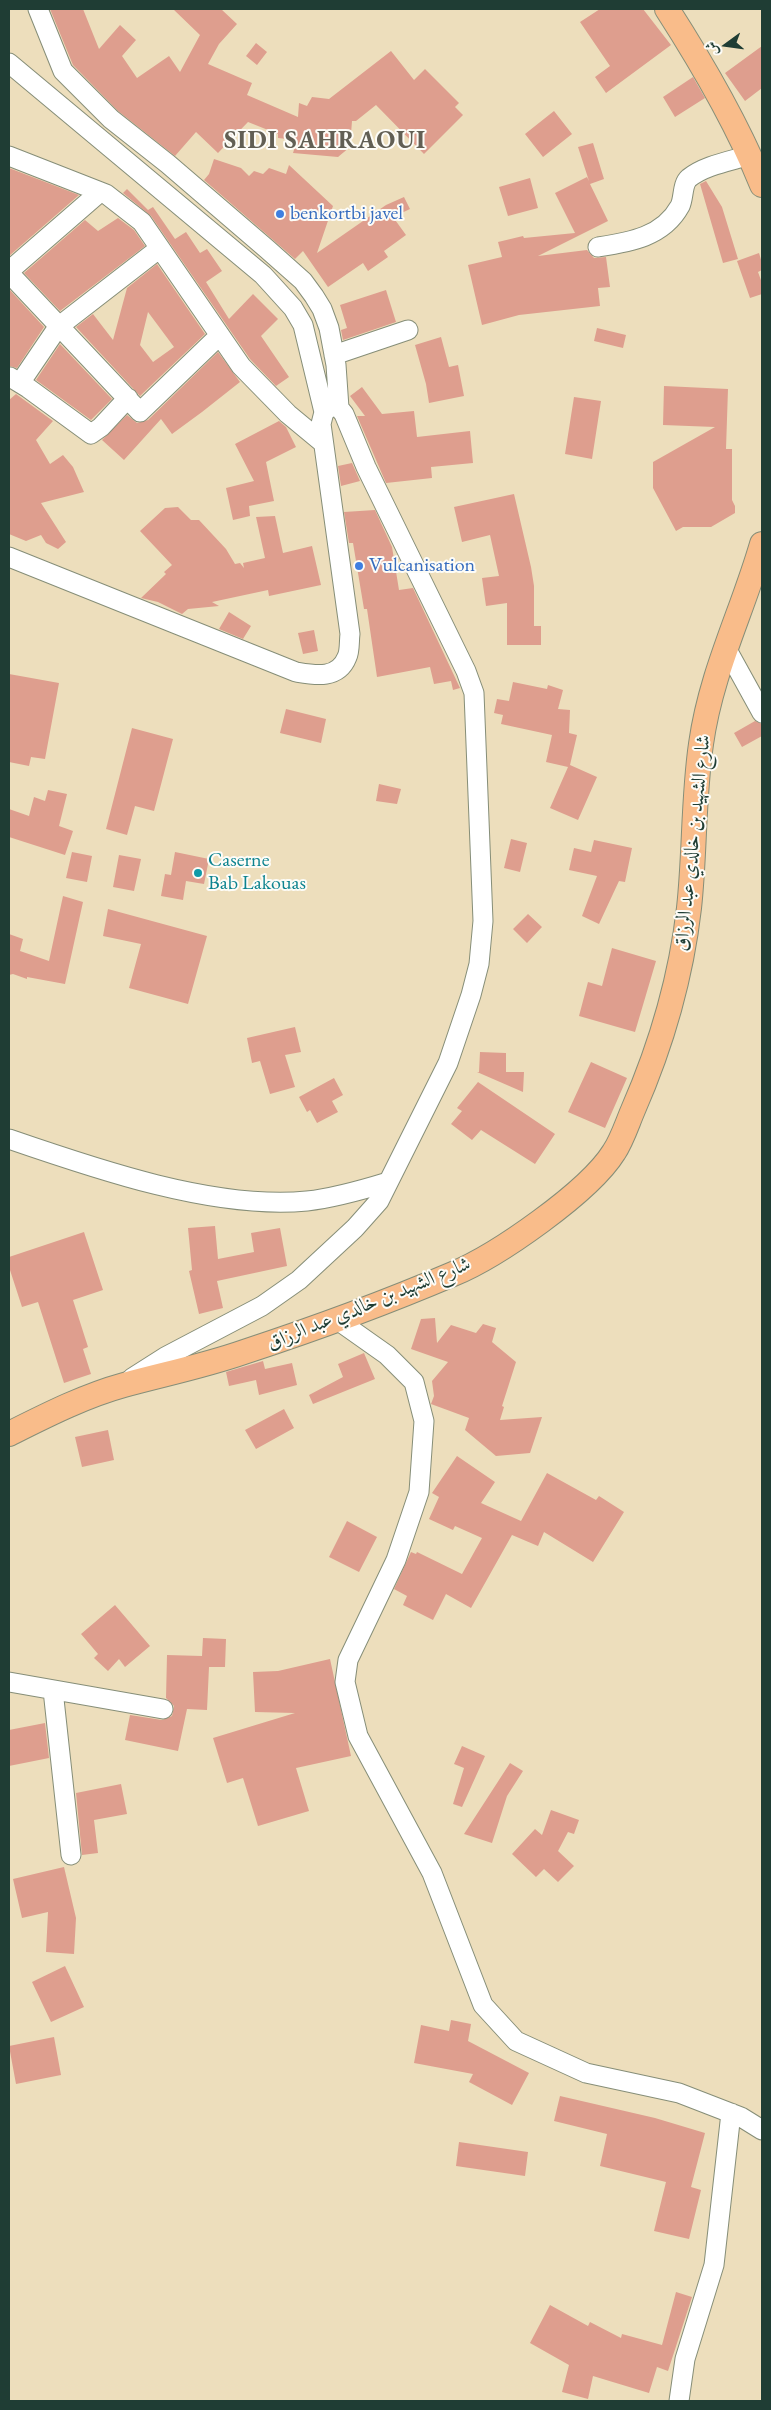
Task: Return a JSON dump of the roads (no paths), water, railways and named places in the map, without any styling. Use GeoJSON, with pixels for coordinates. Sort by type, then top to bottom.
{"type":"FeatureCollection","features":[{"type":"Feature","properties":{"kind":"main road"},"geometry":{"type":"LineString","coordinates":[[667,9],[723,101],[750,155],[762,185]]}},
{"type":"Feature","properties":{"kind":"main road","name":"شارع الشهيد بن خالدي عبد الرزاق"},"geometry":{"type":"LineString","coordinates":[[9,1434],[46,1416],[121,1386],[174,1374],[243,1353],[457,1273],[514,1240],[592,1180],[615,1151],[652,1060],[670,1008],[683,951],[690,905],[694,824],[701,746],[709,697],[725,646],[762,544]]}},
{"type":"Feature","properties":{"kind":"street"},"geometry":{"type":"LineString","coordinates":[[9,557],[296,672],[318,676],[336,672],[347,658],[350,634],[321,424],[332,410],[334,355],[322,309],[303,282],[175,170],[111,119],[63,71],[38,9]]}},
{"type":"Feature","properties":{"kind":"street"},"geometry":{"type":"LineString","coordinates":[[9,63],[263,275],[293,308],[303,325],[332,410],[466,671],[474,693],[476,715],[483,921],[479,964],[471,995],[448,1063],[378,1201],[355,1228],[298,1280],[262,1306],[165,1357],[121,1386]]}},
{"type":"Feature","properties":{"kind":"street"},"geometry":{"type":"LineString","coordinates":[[598,247],[622,243],[650,234],[667,225],[681,205],[686,181],[690,177],[704,170],[750,155]]}},
{"type":"Feature","properties":{"kind":"street"},"geometry":{"type":"LineString","coordinates":[[9,156],[100,192],[142,222],[241,366],[288,414],[323,443]]}},
{"type":"Feature","properties":{"kind":"street"},"geometry":{"type":"LineString","coordinates":[[100,192],[9,272],[140,412],[220,335]]}},
{"type":"Feature","properties":{"kind":"street"},"geometry":{"type":"LineString","coordinates":[[128,398],[101,427],[91,434],[14,380],[58,326],[160,248]]}},
{"type":"Feature","properties":{"kind":"street"},"geometry":{"type":"LineString","coordinates":[[334,355],[408,330]]}},
{"type":"Feature","properties":{"kind":"street"},"geometry":{"type":"LineString","coordinates":[[725,646],[762,713]]}},
{"type":"Feature","properties":{"kind":"street"},"geometry":{"type":"LineString","coordinates":[[9,1139],[81,1164],[171,1187],[234,1200],[308,1201],[341,1195],[388,1182]]}},
{"type":"Feature","properties":{"kind":"street"},"geometry":{"type":"LineString","coordinates":[[336,1319],[387,1355],[414,1382],[424,1421],[419,1492],[396,1560],[348,1660],[345,1682],[358,1736],[432,1873],[483,2005],[516,2040],[586,2073],[679,2094],[731,2113],[762,2130]]}},
{"type":"Feature","properties":{"kind":"street"},"geometry":{"type":"LineString","coordinates":[[9,1682],[163,1708]]}},
{"type":"Feature","properties":{"kind":"street"},"geometry":{"type":"LineString","coordinates":[[53,1690],[71,1855]]}},
{"type":"Feature","properties":{"kind":"street"},"geometry":{"type":"LineString","coordinates":[[679,2401],[685,2359],[714,2265],[731,2113]]}},
{"type":"Feature","properties":{"kind":"place","name":"benkortbi javel"},"geometry":{"type":"Point","coordinates":[280,214]}},
{"type":"Feature","properties":{"kind":"place","name":"Vulcanisation"},"geometry":{"type":"Point","coordinates":[359,566]}},
{"type":"Feature","properties":{"kind":"place","name":"Caserne Bab Lakouas"},"geometry":{"type":"Point","coordinates":[198,873]}},
{"type":"Feature","properties":{"kind":"district","name":"SIDI SAHRAOUI"},"geometry":{"type":"Point","coordinates":[325,141]}}]}
